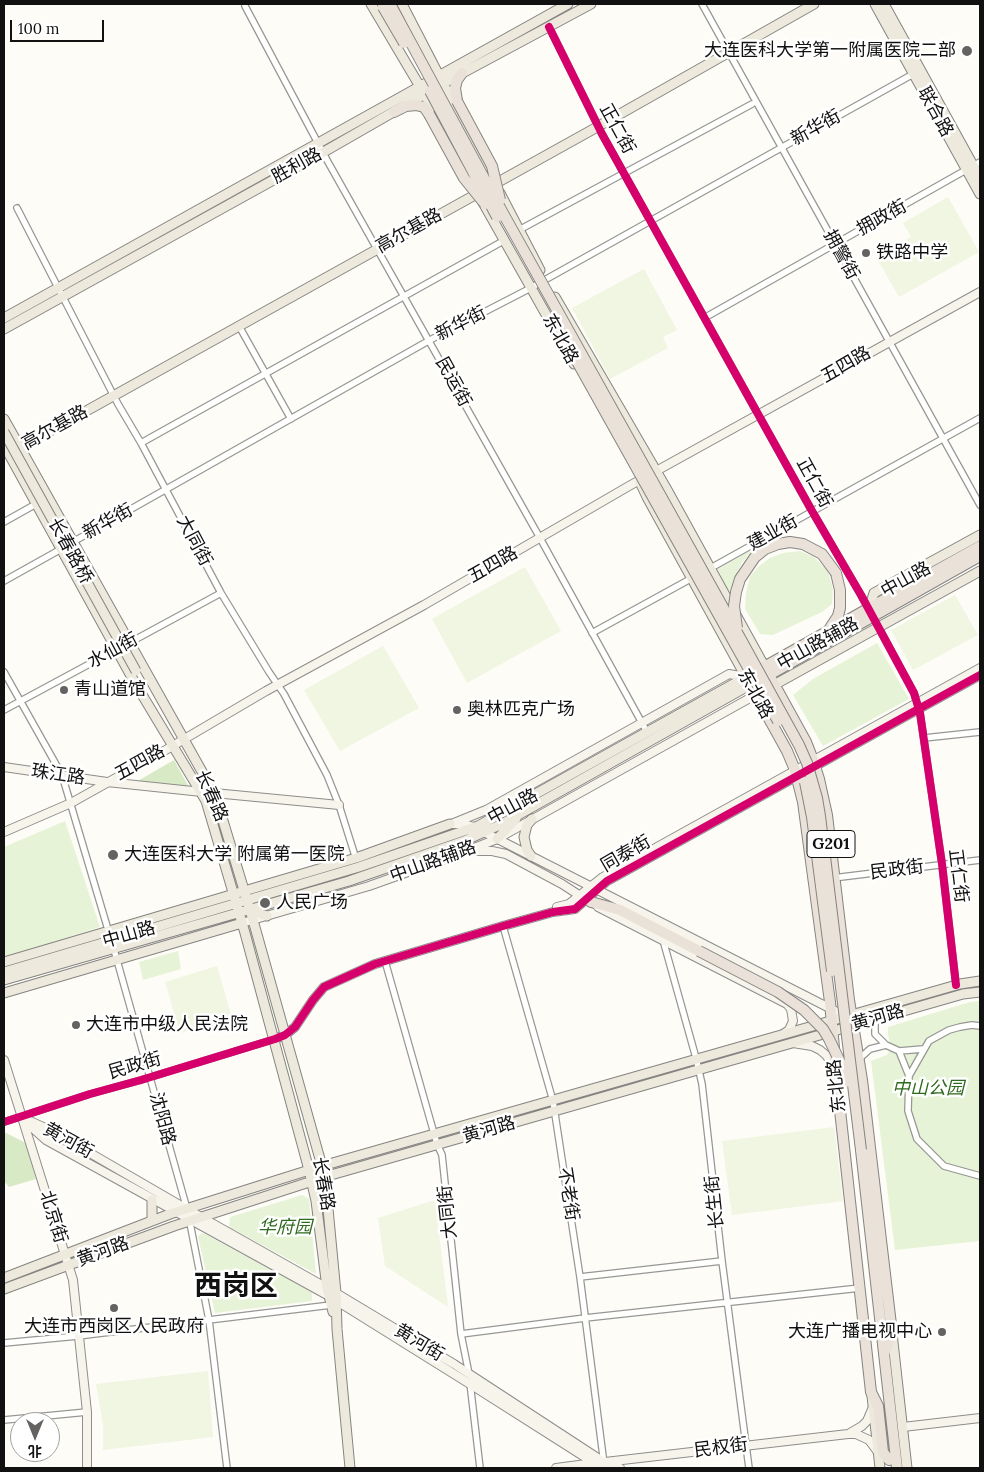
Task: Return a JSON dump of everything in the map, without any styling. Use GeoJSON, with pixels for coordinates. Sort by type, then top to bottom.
{"type":"FeatureCollection","features":[{"type":"Feature","properties":{"kind":"highway","name":"东北路"},"geometry":{"type":"LineString","coordinates":[[385,5],[798,760],[810,802],[846,1082],[884,1354],[897,1468]]}},
{"type":"Feature","properties":{"kind":"highway"},"geometry":{"type":"LineString","coordinates":[[462,74],[457,80],[455,88],[457,101],[492,166],[501,217]]}},
{"type":"Feature","properties":{"kind":"highway"},"geometry":{"type":"LineString","coordinates":[[394,112],[406,106],[416,105],[424,107],[464,178],[501,217]]}},
{"type":"Feature","properties":{"kind":"highway","name":"东北路"},"geometry":{"type":"LineString","coordinates":[[501,217],[799,744],[817,798],[890,1464]]}},
{"type":"Feature","properties":{"kind":"highway"},"geometry":{"type":"LineString","coordinates":[[739,636],[734,606],[740,579],[755,557],[765,549],[790,542],[803,544],[822,554],[836,573],[840,590],[840,608],[834,624],[828,632]]}},
{"type":"Feature","properties":{"kind":"highway","name":"中山路"},"geometry":{"type":"LineString","coordinates":[[748,681],[871,612],[980,546]]}},
{"type":"Feature","properties":{"kind":"highway","name":"中山路"},"geometry":{"type":"LineString","coordinates":[[767,671],[828,632],[978,558]]}},
{"type":"Feature","properties":{"kind":"highway","name":"东北路"},"geometry":{"type":"LineString","coordinates":[[767,671],[806,742],[814,763],[827,815],[851,1019],[865,1102],[892,1333]]}},
{"type":"Feature","properties":{"kind":"highway","name":"东北路"},"geometry":{"type":"LineString","coordinates":[[748,681],[787,751],[796,773],[803,802],[830,1008],[835,1069],[871,1392]]}},
{"type":"Feature","properties":{"kind":"highway"},"geometry":{"type":"LineString","coordinates":[[586,899],[620,910],[778,992],[804,1010],[823,1029],[829,1039],[842,1066],[846,1082]]}},
{"type":"Feature","properties":{"kind":"highway"},"geometry":{"type":"LineString","coordinates":[[828,992],[848,989]]}},
{"type":"Feature","properties":{"kind":"highway"},"geometry":{"type":"LineString","coordinates":[[839,1106],[865,1102]]}},
{"type":"Feature","properties":{"kind":"highway"},"geometry":{"type":"LineString","coordinates":[[842,1130],[868,1127]]}},
{"type":"Feature","properties":{"kind":"highway"},"geometry":{"type":"LineString","coordinates":[[884,1354],[892,1333]]}},
{"type":"Feature","properties":{"kind":"highway","name":"G201"},"geometry":{"type":"LineString","coordinates":[[871,1392],[878,1406],[883,1452],[890,1464]]}},
{"type":"Feature","properties":{"kind":"main road","name":"东北路"},"geometry":{"type":"LineString","coordinates":[[371,4],[423,91],[478,193],[640,481],[748,681]]}},
{"type":"Feature","properties":{"kind":"main road","name":"东北路"},"geometry":{"type":"LineString","coordinates":[[402,4],[545,279],[657,472],[767,671]]}},
{"type":"Feature","properties":{"kind":"main road","name":"胜利路"},"geometry":{"type":"LineString","coordinates":[[4,329],[394,112],[440,80],[568,4]]}},
{"type":"Feature","properties":{"kind":"main road","name":"胜利路"},"geometry":{"type":"LineString","coordinates":[[440,80],[462,74],[591,4]]}},
{"type":"Feature","properties":{"kind":"main road","name":"高尔基路"},"geometry":{"type":"LineString","coordinates":[[6,455],[495,184],[814,4]]}},
{"type":"Feature","properties":{"kind":"main road","name":"联合路"},"geometry":{"type":"LineString","coordinates":[[875,4],[980,178]]}},
{"type":"Feature","properties":{"kind":"main road","name":"联合路"},"geometry":{"type":"LineString","coordinates":[[884,4],[917,72]]}},
{"type":"Feature","properties":{"kind":"main road","name":"胜利路"},"geometry":{"type":"LineString","coordinates":[[4,318],[319,143],[423,91]]}},
{"type":"Feature","properties":{"kind":"main road","name":"联合路"},"geometry":{"type":"LineString","coordinates":[[974,166],[980,194]]}},
{"type":"Feature","properties":{"kind":"main road","name":"五四路"},"geometry":{"type":"LineString","coordinates":[[4,832],[71,803],[277,685],[424,605],[758,414],[980,292]]}},
{"type":"Feature","properties":{"kind":"main road","name":"长春路"},"geometry":{"type":"LineString","coordinates":[[4,418],[158,697],[214,793],[253,920],[325,1177],[332,1297]]}},
{"type":"Feature","properties":{"kind":"main road","name":"长春路桥"},"geometry":{"type":"LineString","coordinates":[[4,432],[136,671]]}},
{"type":"Feature","properties":{"kind":"main road","name":"长春路"},"geometry":{"type":"LineString","coordinates":[[4,445],[6,455],[36,504],[148,703],[202,792],[242,923],[312,1182],[332,1297],[350,1468]]}},
{"type":"Feature","properties":{"kind":"main road","name":"中山路辅路"},"geometry":{"type":"LineString","coordinates":[[871,612],[874,593],[980,535]]}},
{"type":"Feature","properties":{"kind":"main road","name":"中山路辅路"},"geometry":{"type":"LineString","coordinates":[[242,923],[368,886],[497,839],[980,570]]}},
{"type":"Feature","properties":{"kind":"main road","name":"同泰街"},"geometry":{"type":"LineString","coordinates":[[286,1035],[295,1027],[324,987],[385,961],[553,912],[556,907],[586,899],[603,877],[796,773],[980,668]]}},
{"type":"Feature","properties":{"kind":"main road"},"geometry":{"type":"LineString","coordinates":[[136,671],[158,697]]}},
{"type":"Feature","properties":{"kind":"main road"},"geometry":{"type":"LineString","coordinates":[[136,671],[148,703]]}},
{"type":"Feature","properties":{"kind":"main road","name":"中山路辅路"},"geometry":{"type":"LineString","coordinates":[[450,824],[486,810],[729,674],[748,681]]}},
{"type":"Feature","properties":{"kind":"main road","name":"同泰街"},"geometry":{"type":"LineString","coordinates":[[918,705],[980,675]]}},
{"type":"Feature","properties":{"kind":"main road","name":"中山路"},"geometry":{"type":"LineString","coordinates":[[4,972],[111,940],[235,899],[474,827],[491,820],[647,732],[748,681]]}},
{"type":"Feature","properties":{"kind":"main road","name":"中山路"},"geometry":{"type":"LineString","coordinates":[[4,980],[111,940],[250,910],[362,877],[464,841],[524,811],[748,681]]}},
{"type":"Feature","properties":{"kind":"main road","name":"珠江路"},"geometry":{"type":"LineString","coordinates":[[4,767],[107,782],[202,792]]}},
{"type":"Feature","properties":{"kind":"main road"},"geometry":{"type":"LineString","coordinates":[[214,793],[339,805]]}},
{"type":"Feature","properties":{"kind":"main road"},"geometry":{"type":"LineString","coordinates":[[497,839],[524,811]]}},
{"type":"Feature","properties":{"kind":"main road"},"geometry":{"type":"LineString","coordinates":[[531,856],[526,850],[524,837],[532,819]]}},
{"type":"Feature","properties":{"kind":"main road"},"geometry":{"type":"LineString","coordinates":[[246,896],[257,887],[357,862],[450,824],[462,824],[484,832],[851,1019]]}},
{"type":"Feature","properties":{"kind":"main road"},"geometry":{"type":"LineString","coordinates":[[464,852],[478,850],[506,854],[586,899],[787,1004],[791,1009],[793,1021],[789,1030],[783,1034]]}},
{"type":"Feature","properties":{"kind":"main road"},"geometry":{"type":"LineString","coordinates":[[250,910],[267,916]]}},
{"type":"Feature","properties":{"kind":"main road"},"geometry":{"type":"LineString","coordinates":[[4,993],[242,923]]}},
{"type":"Feature","properties":{"kind":"main road"},"geometry":{"type":"LineString","coordinates":[[4,962],[111,940]]}},
{"type":"Feature","properties":{"kind":"main road","name":"黄河路"},"geometry":{"type":"LineString","coordinates":[[4,1290],[68,1264],[190,1220],[325,1177],[792,1043],[832,1031],[851,1019],[956,985],[980,981]]}},
{"type":"Feature","properties":{"kind":"main road"},"geometry":{"type":"LineString","coordinates":[[787,1004],[794,990]]}},
{"type":"Feature","properties":{"kind":"main road"},"geometry":{"type":"LineString","coordinates":[[812,999],[823,998],[828,992]]}},
{"type":"Feature","properties":{"kind":"main road","name":"黄河路"},"geometry":{"type":"LineString","coordinates":[[4,1278],[152,1221],[322,1166],[831,1020],[878,1018],[963,994],[980,992]]}},
{"type":"Feature","properties":{"kind":"main road"},"geometry":{"type":"LineString","coordinates":[[275,1040],[286,1035]]}},
{"type":"Feature","properties":{"kind":"main road"},"geometry":{"type":"LineString","coordinates":[[792,1043],[803,1044],[820,1050],[835,1069]]}},
{"type":"Feature","properties":{"kind":"main road","name":"北京街"},"geometry":{"type":"LineString","coordinates":[[4,1060],[73,1280],[87,1412],[87,1468]]}},
{"type":"Feature","properties":{"kind":"main road","name":"黄河街"},"geometry":{"type":"LineString","coordinates":[[21,1117],[46,1140],[469,1374],[604,1466],[620,1468]]}},
{"type":"Feature","properties":{"kind":"main road","name":"黄河街"},"geometry":{"type":"LineString","coordinates":[[21,1117],[52,1130],[200,1217],[332,1297],[594,1463]]}},
{"type":"Feature","properties":{"kind":"main road"},"geometry":{"type":"LineString","coordinates":[[152,1200],[152,1221]]}},
{"type":"Feature","properties":{"kind":"main road","name":"东北路"},"geometry":{"type":"LineString","coordinates":[[892,1333],[907,1468]]}},
{"type":"Feature","properties":{"kind":"main road","name":"东北路"},"geometry":{"type":"LineString","coordinates":[[871,1392],[880,1468]]}},
{"type":"Feature","properties":{"kind":"main road"},"geometry":{"type":"LineString","coordinates":[[848,1434],[867,1421],[873,1407]]}},
{"type":"Feature","properties":{"kind":"main road"},"geometry":{"type":"LineString","coordinates":[[902,1427],[980,1418]]}},
{"type":"Feature","properties":{"kind":"main road","name":"民权街"},"geometry":{"type":"LineString","coordinates":[[556,1468],[594,1463],[604,1466],[746,1445],[848,1434],[856,1434],[869,1440],[878,1452]]}},
{"type":"Feature","properties":{"kind":"street","name":"拥警街"},"geometry":{"type":"LineString","coordinates":[[702,4],[980,505]]}},
{"type":"Feature","properties":{"kind":"street","name":"民运街"},"geometry":{"type":"LineString","coordinates":[[245,6],[319,143],[647,732]]}},
{"type":"Feature","properties":{"kind":"street","name":"正仁街"},"geometry":{"type":"LineString","coordinates":[[549,27],[598,126],[706,317],[812,511],[871,612],[914,693],[924,738],[942,864],[956,985]]}},
{"type":"Feature","properties":{"kind":"street","name":"新华街"},"geometry":{"type":"LineString","coordinates":[[4,581],[430,340],[532,287],[917,72]]}},
{"type":"Feature","properties":{"kind":"street"},"geometry":{"type":"LineString","coordinates":[[519,230],[752,104]]}},
{"type":"Feature","properties":{"kind":"street","name":"拥政街"},"geometry":{"type":"LineString","coordinates":[[706,317],[974,166]]}},
{"type":"Feature","properties":{"kind":"street","name":"大同街"},"geometry":{"type":"LineString","coordinates":[[17,208],[62,298],[167,489],[221,593],[277,685],[327,775],[339,805],[362,877]]}},
{"type":"Feature","properties":{"kind":"street"},"geometry":{"type":"LineString","coordinates":[[141,443],[505,240]]}},
{"type":"Feature","properties":{"kind":"street"},"geometry":{"type":"LineString","coordinates":[[239,326],[291,419]]}},
{"type":"Feature","properties":{"kind":"street","name":"建业街"},"geometry":{"type":"LineString","coordinates":[[592,633],[980,418]]}},
{"type":"Feature","properties":{"kind":"street"},"geometry":{"type":"LineString","coordinates":[[4,522],[36,504]]}},
{"type":"Feature","properties":{"kind":"street","name":"水仙街"},"geometry":{"type":"LineString","coordinates":[[4,710],[221,593]]}},
{"type":"Feature","properties":{"kind":"street","name":"沈阳路"},"geometry":{"type":"LineString","coordinates":[[4,672],[62,775],[151,1077],[190,1220],[209,1320],[227,1468]]}},
{"type":"Feature","properties":{"kind":"street"},"geometry":{"type":"LineString","coordinates":[[924,738],[980,732]]}},
{"type":"Feature","properties":{"kind":"street","name":"民政街"},"geometry":{"type":"LineString","coordinates":[[814,881],[980,860]]}},
{"type":"Feature","properties":{"kind":"street","name":"不老街"},"geometry":{"type":"LineString","coordinates":[[503,926],[553,1101],[580,1277],[604,1466]]}},
{"type":"Feature","properties":{"kind":"street","name":"长生街"},"geometry":{"type":"LineString","coordinates":[[663,940],[702,1084],[722,1261],[749,1468]]}},
{"type":"Feature","properties":{"kind":"street","name":"大同街"},"geometry":{"type":"LineString","coordinates":[[385,961],[434,1134],[442,1155],[461,1334],[469,1374],[480,1468]]}},
{"type":"Feature","properties":{"kind":"street"},"geometry":{"type":"LineString","coordinates":[[878,1018],[875,1024],[875,1034],[886,1045],[899,1051],[923,1049]]}},
{"type":"Feature","properties":{"kind":"street"},"geometry":{"type":"LineString","coordinates":[[909,1076],[929,1041],[949,1030],[960,1027],[980,1026]]}},
{"type":"Feature","properties":{"kind":"street","name":"民政街"},"geometry":{"type":"LineString","coordinates":[[4,1122],[90,1094],[275,1040]]}},
{"type":"Feature","properties":{"kind":"street"},"geometry":{"type":"LineString","coordinates":[[859,1059],[870,1049],[886,1045]]}},
{"type":"Feature","properties":{"kind":"street"},"geometry":{"type":"LineString","coordinates":[[899,1051],[909,1076],[908,1111],[917,1139],[944,1166],[980,1176]]}},
{"type":"Feature","properties":{"kind":"street"},"geometry":{"type":"LineString","coordinates":[[580,1277],[722,1261]]}},
{"type":"Feature","properties":{"kind":"street"},"geometry":{"type":"LineString","coordinates":[[461,1334],[585,1318],[860,1288]]}},
{"type":"Feature","properties":{"kind":"street"},"geometry":{"type":"LineString","coordinates":[[4,1343],[209,1320],[332,1297]]}},
{"type":"Feature","properties":{"kind":"street"},"geometry":{"type":"LineString","coordinates":[[4,1420],[87,1412]]}},
{"type":"Feature","properties":{"kind":"green space"},"geometry":{"type":"Polygon","coordinates":[[[948,197],[979,252],[899,297],[876,257],[911,237],[903,223],[948,197]]]}},
{"type":"Feature","properties":{"kind":"green space"},"geometry":{"type":"Polygon","coordinates":[[[644,269],[677,330],[663,337],[668,348],[610,379],[572,308],[644,269]]]}},
{"type":"Feature","properties":{"kind":"green space"},"geometry":{"type":"Polygon","coordinates":[[[752,550],[741,564],[731,589],[728,591],[718,569],[752,550]]]}},
{"type":"Feature","properties":{"kind":"green space"},"geometry":{"type":"Polygon","coordinates":[[[800,551],[814,557],[828,571],[833,590],[832,604],[822,612],[773,635],[760,634],[745,609],[750,576],[770,558],[783,553],[800,551]]]}},
{"type":"Feature","properties":{"kind":"green space"},"geometry":{"type":"Polygon","coordinates":[[[525,567],[561,631],[467,683],[432,619],[525,567]]]}},
{"type":"Feature","properties":{"kind":"green space"},"geometry":{"type":"Polygon","coordinates":[[[955,595],[978,635],[913,670],[891,630],[955,595]]]}},
{"type":"Feature","properties":{"kind":"green space"},"geometry":{"type":"Polygon","coordinates":[[[877,643],[909,699],[823,746],[793,695],[813,679],[877,643]]]}},
{"type":"Feature","properties":{"kind":"green space"},"geometry":{"type":"Polygon","coordinates":[[[383,646],[419,708],[340,751],[304,690],[383,646]]]}},
{"type":"Feature","properties":{"kind":"green space"},"geometry":{"type":"Polygon","coordinates":[[[174,760],[190,789],[136,782],[174,760]]]}},
{"type":"Feature","properties":{"kind":"green space"},"geometry":{"type":"Polygon","coordinates":[[[65,821],[100,927],[4,958],[4,847],[65,821]]]}},
{"type":"Feature","properties":{"kind":"green space"},"geometry":{"type":"Polygon","coordinates":[[[178,951],[181,969],[143,980],[139,962],[178,951]]]}},
{"type":"Feature","properties":{"kind":"green space"},"geometry":{"type":"Polygon","coordinates":[[[217,966],[232,1018],[180,1033],[165,982],[217,966]]]}},
{"type":"Feature","properties":{"kind":"green space","name":"中山公园"},"geometry":{"type":"Polygon","coordinates":[[[980,1001],[980,1241],[895,1250],[871,1061],[887,1055],[891,1048],[888,1027],[970,1002],[980,1001]]]}},
{"type":"Feature","properties":{"kind":"green space"},"geometry":{"type":"Polygon","coordinates":[[[834,1127],[843,1201],[732,1215],[722,1141],[834,1127]]]}},
{"type":"Feature","properties":{"kind":"green space"},"geometry":{"type":"Polygon","coordinates":[[[4,1132],[24,1142],[28,1148],[36,1179],[9,1187],[4,1181],[4,1132]]]}},
{"type":"Feature","properties":{"kind":"green space","name":"华府园"},"geometry":{"type":"Polygon","coordinates":[[[302,1195],[309,1199],[316,1274],[229,1227],[230,1217],[302,1195]]]}},
{"type":"Feature","properties":{"kind":"green space"},"geometry":{"type":"Polygon","coordinates":[[[435,1200],[448,1307],[385,1266],[378,1218],[435,1200]]]}},
{"type":"Feature","properties":{"kind":"green space"},"geometry":{"type":"Polygon","coordinates":[[[203,1233],[312,1292],[312,1301],[215,1313],[198,1236],[203,1233]]]}},
{"type":"Feature","properties":{"kind":"green space"},"geometry":{"type":"Polygon","coordinates":[[[208,1371],[213,1437],[103,1450],[103,1424],[96,1384],[208,1371]]]}},
{"type":"Feature","properties":{"kind":"cycle path"},"geometry":{"type":"LineString","coordinates":[[549,27],[602,134],[914,693],[920,713],[942,864],[956,985]]}},
{"type":"Feature","properties":{"kind":"cycle path"},"geometry":{"type":"LineString","coordinates":[[4,1122],[285,1035],[295,1027],[324,987],[375,964],[553,912],[575,909],[607,881],[980,675]]}},
{"type":"Feature","properties":{"kind":"place","name":"大连医科大学第一附属医院二部"},"geometry":{"type":"Point","coordinates":[967,51]}},
{"type":"Feature","properties":{"kind":"place","name":"铁路中学"},"geometry":{"type":"Point","coordinates":[866,253]}},
{"type":"Feature","properties":{"kind":"place","name":"青山道馆"},"geometry":{"type":"Point","coordinates":[64,690]}},
{"type":"Feature","properties":{"kind":"place","name":"奥林匹克广场"},"geometry":{"type":"Point","coordinates":[457,710]}},
{"type":"Feature","properties":{"kind":"place","name":"大连医科大学 附属第一医院"},"geometry":{"type":"Point","coordinates":[113,855]}},
{"type":"Feature","properties":{"kind":"place","name":"人民广场"},"geometry":{"type":"Point","coordinates":[265,903]}},
{"type":"Feature","properties":{"kind":"place","name":"大连市中级人民法院"},"geometry":{"type":"Point","coordinates":[76,1025]}},
{"type":"Feature","properties":{"kind":"place","name":"大连市西岗区人民政府"},"geometry":{"type":"Point","coordinates":[114,1308]}},
{"type":"Feature","properties":{"kind":"place","name":"大连广播电视中心"},"geometry":{"type":"Point","coordinates":[942,1332]}},
{"type":"Feature","properties":{"kind":"district","name":"西岗区"},"geometry":{"type":"Point","coordinates":[236,1287]}}]}
